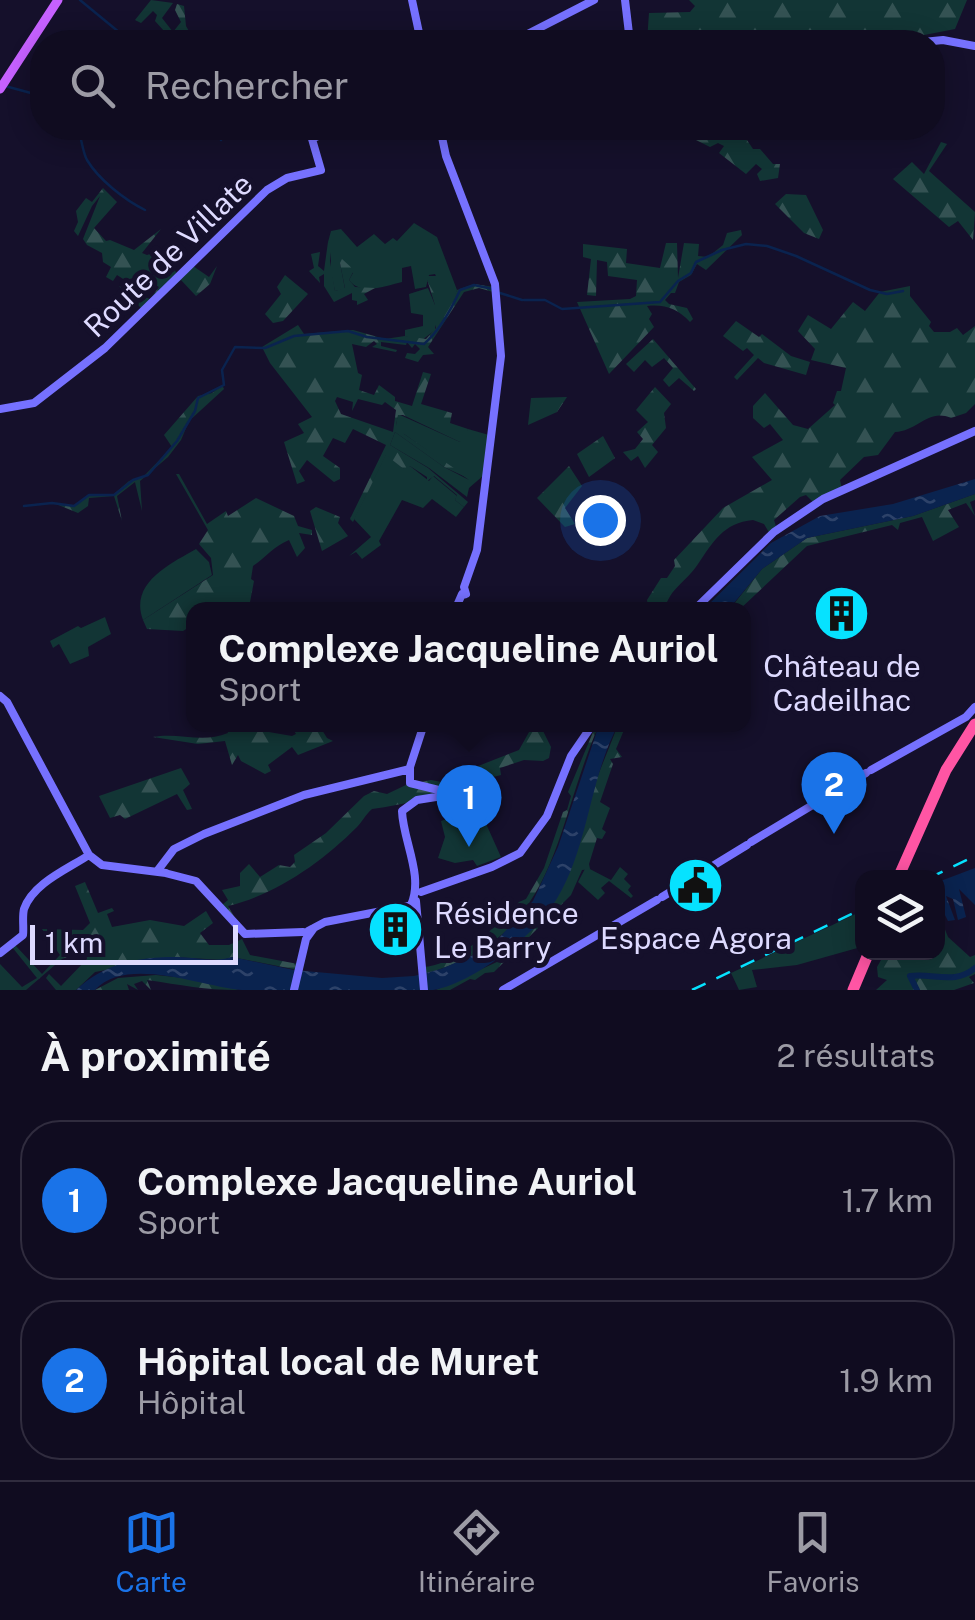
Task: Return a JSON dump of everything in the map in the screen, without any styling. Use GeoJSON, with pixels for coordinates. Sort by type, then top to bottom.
{"type":"FeatureCollection","features":[{"type":"Feature","properties":{"kind":"highway"},"geometry":{"type":"LineString","coordinates":[[903,870],[946,770],[975,726]]}},
{"type":"Feature","properties":{"kind":"highway"},"geometry":{"type":"LineString","coordinates":[[851,990],[864,960]]}},
{"type":"Feature","properties":{"kind":"main road"},"geometry":{"type":"LineString","coordinates":[[39,30],[58,0]]}},
{"type":"Feature","properties":{"kind":"main road"},"geometry":{"type":"LineString","coordinates":[[412,0],[418,30]]}},
{"type":"Feature","properties":{"kind":"main road"},"geometry":{"type":"LineString","coordinates":[[535,30],[594,0]]}},
{"type":"Feature","properties":{"kind":"main road"},"geometry":{"type":"LineString","coordinates":[[624,0],[628,30]]}},
{"type":"Feature","properties":{"kind":"main road"},"geometry":{"type":"LineString","coordinates":[[945,40],[975,46]]}},
{"type":"Feature","properties":{"kind":"main road"},"geometry":{"type":"LineString","coordinates":[[2,87],[30,44]]}},
{"type":"Feature","properties":{"kind":"main road","name":"Route de Villate"},"geometry":{"type":"LineString","coordinates":[[0,409],[34,403],[106,348],[267,190],[286,178],[322,170],[312,140]]}},
{"type":"Feature","properties":{"kind":"main road"},"geometry":{"type":"LineString","coordinates":[[444,140],[496,290],[500,371],[476,550],[458,602]]}},
{"type":"Feature","properties":{"kind":"main road"},"geometry":{"type":"LineString","coordinates":[[702,602],[774,532],[823,499],[975,431]]}},
{"type":"Feature","properties":{"kind":"main road"},"geometry":{"type":"LineString","coordinates":[[0,696],[7,702],[89,855],[102,865],[159,871],[196,881],[245,932],[305,936],[325,922],[413,900],[514,858],[547,816],[572,756],[588,732]]}},
{"type":"Feature","properties":{"kind":"main road"},"geometry":{"type":"LineString","coordinates":[[503,990],[966,717],[975,707]]}},
{"type":"Feature","properties":{"kind":"main road"},"geometry":{"type":"LineString","coordinates":[[421,732],[410,768],[412,786],[455,794],[417,800],[402,811],[411,846],[424,990]]}},
{"type":"Feature","properties":{"kind":"main road"},"geometry":{"type":"LineString","coordinates":[[159,871],[182,844],[304,794],[410,768]]}},
{"type":"Feature","properties":{"kind":"main road"},"geometry":{"type":"LineString","coordinates":[[0,954],[24,935],[24,909],[34,895],[50,879],[89,855]]}},
{"type":"Feature","properties":{"kind":"main road"},"geometry":{"type":"LineString","coordinates":[[294,990],[305,936]]}},
{"type":"Feature","properties":{"kind":"green space"},"geometry":{"type":"Polygon","coordinates":[[[151,0],[173,3],[162,18],[171,30],[163,30],[153,11],[141,23],[135,20],[151,0]]]}},
{"type":"Feature","properties":{"kind":"green space"},"geometry":{"type":"Polygon","coordinates":[[[689,0],[967,0],[955,29],[945,31],[648,30],[649,13],[690,12],[695,6],[689,0]]]}},
{"type":"Feature","properties":{"kind":"green space"},"geometry":{"type":"Polygon","coordinates":[[[177,4],[184,6],[188,30],[175,30],[181,22],[175,10],[177,4]]]}},
{"type":"Feature","properties":{"kind":"green space"},"geometry":{"type":"Polygon","coordinates":[[[696,140],[747,140],[773,164],[780,164],[778,178],[760,181],[757,174],[762,169],[756,164],[746,174],[719,153],[724,146],[718,143],[710,147],[696,140]]]}},
{"type":"Feature","properties":{"kind":"green space"},"geometry":{"type":"Polygon","coordinates":[[[941,142],[947,144],[929,171],[975,212],[973,240],[958,221],[949,227],[893,179],[912,162],[924,174],[941,142]]]}},
{"type":"Feature","properties":{"kind":"green space"},"geometry":{"type":"Polygon","coordinates":[[[103,188],[117,202],[94,228],[106,241],[134,250],[161,229],[142,253],[156,252],[178,276],[193,266],[209,277],[217,266],[210,284],[196,296],[181,280],[144,311],[119,286],[150,299],[159,287],[144,277],[131,284],[117,275],[113,281],[106,277],[111,267],[103,262],[102,253],[83,239],[100,196],[78,236],[74,231],[78,222],[76,211],[86,198],[92,202],[103,188]]]}},
{"type":"Feature","properties":{"kind":"green space"},"geometry":{"type":"Polygon","coordinates":[[[786,194],[806,195],[823,230],[819,239],[804,233],[775,204],[786,194]]]}},
{"type":"Feature","properties":{"kind":"green space"},"geometry":{"type":"Polygon","coordinates":[[[414,223],[437,237],[457,290],[452,306],[435,274],[429,275],[426,287],[415,289],[411,266],[402,268],[402,282],[367,289],[354,285],[349,280],[353,273],[340,263],[345,289],[335,291],[328,242],[331,231],[341,229],[357,247],[374,234],[385,244],[393,238],[397,241],[414,223]]]}},
{"type":"Feature","properties":{"kind":"green space"},"geometry":{"type":"Polygon","coordinates":[[[741,230],[742,235],[706,270],[697,264],[665,300],[687,308],[693,319],[690,322],[665,307],[647,306],[654,327],[609,374],[577,302],[630,299],[636,296],[637,280],[608,276],[607,262],[597,260],[596,296],[587,295],[591,259],[583,257],[583,244],[627,249],[626,263],[660,268],[666,243],[677,243],[678,278],[684,243],[699,244],[698,256],[708,257],[723,245],[727,233],[741,230]]]}},
{"type":"Feature","properties":{"kind":"green space"},"geometry":{"type":"Polygon","coordinates":[[[328,242],[332,243],[330,261],[335,291],[345,288],[342,259],[354,270],[349,280],[355,287],[375,288],[364,294],[368,300],[357,305],[352,293],[334,302],[324,286],[324,274],[319,277],[320,283],[309,271],[314,268],[311,254],[320,252],[318,266],[324,271],[328,242]]]}},
{"type":"Feature","properties":{"kind":"green space"},"geometry":{"type":"Polygon","coordinates":[[[285,275],[308,294],[283,321],[273,323],[265,314],[281,294],[277,287],[285,275]]]}},
{"type":"Feature","properties":{"kind":"green space"},"geometry":{"type":"Polygon","coordinates":[[[426,276],[437,276],[450,306],[457,290],[474,284],[494,287],[493,292],[479,288],[464,292],[428,347],[434,354],[423,355],[418,362],[405,358],[407,353],[415,354],[420,349],[415,344],[412,348],[407,342],[381,342],[381,346],[396,352],[372,347],[377,344],[374,341],[366,347],[352,344],[358,373],[362,375],[359,390],[374,395],[379,385],[395,401],[412,406],[423,372],[431,374],[421,404],[452,413],[450,423],[468,429],[464,441],[403,415],[398,415],[396,425],[470,479],[444,467],[395,432],[390,445],[428,468],[468,502],[464,507],[455,500],[457,495],[434,476],[427,481],[410,466],[405,470],[386,455],[353,522],[350,519],[386,445],[353,429],[345,443],[333,438],[323,456],[340,468],[340,479],[334,482],[307,460],[299,471],[305,481],[297,484],[284,442],[304,433],[298,424],[312,417],[262,347],[298,325],[304,334],[353,330],[385,339],[426,339],[436,328],[435,305],[426,276]],[[337,397],[335,401],[341,414],[393,432],[396,410],[385,402],[382,405],[358,399],[352,411],[353,402],[337,397]]]}},
{"type":"Feature","properties":{"kind":"green space"},"geometry":{"type":"Polygon","coordinates":[[[910,286],[910,296],[931,322],[929,326],[934,332],[957,328],[963,335],[975,326],[975,404],[966,413],[951,418],[936,416],[895,432],[878,455],[864,457],[840,480],[842,489],[814,503],[806,495],[800,497],[774,520],[777,530],[770,534],[764,524],[753,520],[726,529],[667,602],[647,602],[661,578],[667,578],[675,566],[674,560],[723,508],[772,480],[752,457],[783,440],[770,424],[764,428],[753,418],[753,406],[765,393],[793,425],[808,429],[835,405],[846,368],[811,360],[815,349],[798,331],[808,315],[831,329],[853,302],[865,311],[880,292],[910,286]]]}},
{"type":"Feature","properties":{"kind":"green space"},"geometry":{"type":"Polygon","coordinates":[[[428,288],[435,305],[435,330],[421,341],[405,336],[405,330],[423,326],[423,315],[411,313],[409,294],[428,288]]]}},
{"type":"Feature","properties":{"kind":"green space"},"geometry":{"type":"Polygon","coordinates":[[[736,321],[791,356],[810,362],[806,375],[758,358],[737,380],[734,377],[754,355],[723,336],[736,321]]]}},
{"type":"Feature","properties":{"kind":"green space"},"geometry":{"type":"Polygon","coordinates":[[[653,339],[694,391],[679,378],[669,387],[663,380],[673,368],[664,358],[652,367],[645,360],[634,372],[626,364],[653,339]]]}},
{"type":"Feature","properties":{"kind":"green space"},"geometry":{"type":"Polygon","coordinates":[[[222,385],[224,389],[189,421],[168,457],[140,481],[142,511],[135,482],[117,496],[122,521],[114,496],[89,498],[88,506],[78,513],[56,504],[73,506],[89,495],[114,494],[129,481],[144,476],[172,447],[164,435],[198,396],[212,393],[222,385]]]}},
{"type":"Feature","properties":{"kind":"green space"},"geometry":{"type":"Polygon","coordinates":[[[655,387],[671,404],[664,413],[666,428],[652,445],[658,452],[645,468],[638,456],[631,461],[623,452],[635,449],[643,439],[637,432],[648,422],[636,410],[655,387]]]}},
{"type":"Feature","properties":{"kind":"green space"},"geometry":{"type":"Polygon","coordinates":[[[567,397],[557,412],[528,425],[531,398],[567,397]]]}},
{"type":"Feature","properties":{"kind":"green space"},"geometry":{"type":"Polygon","coordinates":[[[398,414],[460,442],[468,429],[489,435],[484,475],[469,488],[467,497],[390,445],[395,432],[469,480],[404,434],[396,425],[398,414]]]}},
{"type":"Feature","properties":{"kind":"green space"},"geometry":{"type":"Polygon","coordinates":[[[603,436],[615,458],[589,477],[577,454],[603,436]]]}},
{"type":"Feature","properties":{"kind":"green space"},"geometry":{"type":"Polygon","coordinates":[[[386,454],[404,469],[410,466],[429,481],[433,476],[464,507],[456,517],[432,499],[423,508],[402,500],[379,541],[381,545],[362,559],[356,552],[349,556],[371,537],[354,519],[386,454]]]}},
{"type":"Feature","properties":{"kind":"green space"},"geometry":{"type":"Polygon","coordinates":[[[569,466],[582,486],[565,508],[575,524],[565,527],[537,498],[569,466]]]}},
{"type":"Feature","properties":{"kind":"green space"},"geometry":{"type":"Polygon","coordinates":[[[176,474],[207,524],[256,498],[294,516],[298,526],[312,530],[312,535],[299,533],[305,548],[297,557],[289,540],[253,566],[250,602],[186,602],[186,629],[147,629],[143,620],[213,575],[211,558],[199,544],[208,530],[176,474]]]}},
{"type":"Feature","properties":{"kind":"green space"},"geometry":{"type":"Polygon","coordinates":[[[975,494],[975,500],[970,502],[975,516],[966,503],[948,510],[959,527],[933,541],[922,517],[900,523],[898,530],[892,525],[807,546],[747,602],[735,602],[762,569],[807,538],[913,516],[975,494]]]}},
{"type":"Feature","properties":{"kind":"green space"},"geometry":{"type":"Polygon","coordinates":[[[316,507],[340,517],[338,523],[348,536],[322,551],[310,511],[316,507]]]}},
{"type":"Feature","properties":{"kind":"green space"},"geometry":{"type":"Polygon","coordinates":[[[196,549],[209,562],[212,575],[143,620],[140,607],[147,585],[164,568],[196,549]]]}},
{"type":"Feature","properties":{"kind":"green space"},"geometry":{"type":"Polygon","coordinates":[[[105,617],[111,634],[88,647],[89,656],[70,664],[59,644],[53,648],[50,641],[105,617]]]}},
{"type":"Feature","properties":{"kind":"green space"},"geometry":{"type":"Polygon","coordinates":[[[295,732],[323,732],[333,741],[298,755],[292,747],[268,765],[271,771],[265,774],[241,761],[238,755],[232,765],[225,741],[198,744],[153,737],[200,738],[228,733],[292,736],[295,732]]]}},
{"type":"Feature","properties":{"kind":"green space"},"geometry":{"type":"Polygon","coordinates":[[[529,732],[544,732],[551,747],[549,758],[543,761],[524,760],[500,768],[501,775],[489,778],[481,773],[468,779],[461,796],[456,798],[372,809],[343,840],[298,875],[264,894],[228,906],[235,918],[222,905],[228,900],[222,890],[240,886],[240,873],[249,864],[260,877],[279,865],[290,867],[295,862],[294,855],[326,833],[364,796],[374,791],[387,794],[431,780],[457,785],[468,770],[519,750],[529,732]]]}},
{"type":"Feature","properties":{"kind":"green space"},"geometry":{"type":"Polygon","coordinates":[[[596,732],[559,841],[526,907],[502,935],[468,957],[424,974],[423,967],[462,953],[526,899],[544,868],[567,810],[571,796],[568,792],[596,732]]]}},
{"type":"Feature","properties":{"kind":"green space"},"geometry":{"type":"Polygon","coordinates":[[[615,732],[623,732],[616,749],[622,757],[610,759],[613,764],[600,802],[610,808],[602,829],[606,832],[602,839],[597,838],[590,869],[582,870],[571,895],[494,972],[450,990],[436,990],[497,962],[549,911],[579,845],[597,778],[615,732]]]}},
{"type":"Feature","properties":{"kind":"green space"},"geometry":{"type":"Polygon","coordinates":[[[181,768],[190,784],[183,790],[192,809],[187,810],[177,794],[125,819],[120,815],[110,818],[99,796],[181,768]]]}},
{"type":"Feature","properties":{"kind":"green space"},"geometry":{"type":"Polygon","coordinates":[[[479,808],[501,857],[477,866],[473,860],[455,863],[438,858],[445,837],[441,821],[479,808]]]}},
{"type":"Feature","properties":{"kind":"green space"},"geometry":{"type":"Polygon","coordinates":[[[586,867],[611,880],[620,867],[628,874],[624,879],[633,896],[609,881],[601,888],[605,893],[598,900],[578,882],[586,867]]]}},
{"type":"Feature","properties":{"kind":"green space"},"geometry":{"type":"Polygon","coordinates":[[[85,882],[98,913],[112,908],[114,911],[107,914],[112,927],[150,920],[184,926],[206,911],[213,923],[200,933],[209,945],[229,945],[242,939],[250,955],[298,964],[298,970],[232,957],[175,957],[95,972],[76,990],[56,990],[46,978],[49,974],[61,986],[87,959],[86,949],[62,959],[26,990],[0,990],[0,964],[22,987],[37,978],[12,947],[15,945],[42,974],[60,955],[42,929],[83,930],[90,923],[75,886],[85,882]]]}},
{"type":"Feature","properties":{"kind":"green space"},"geometry":{"type":"Polygon","coordinates":[[[855,914],[855,949],[797,965],[752,970],[757,987],[739,990],[731,973],[855,914]]]}},
{"type":"Feature","properties":{"kind":"green space"},"geometry":{"type":"Polygon","coordinates":[[[945,930],[970,957],[975,955],[975,974],[969,977],[974,983],[954,990],[876,990],[887,980],[878,977],[881,960],[945,960],[945,930]]]}},
{"type":"Feature","properties":{"kind":"green space"},"geometry":{"type":"Polygon","coordinates":[[[156,975],[202,980],[239,990],[147,980],[151,990],[142,981],[134,984],[138,990],[127,984],[129,990],[95,990],[118,978],[156,975]]]}},
{"type":"Feature","properties":{"kind":"water"},"geometry":{"type":"Polygon","coordinates":[[[975,479],[975,494],[913,516],[807,538],[762,569],[735,602],[711,602],[771,543],[820,516],[893,504],[975,479]]]}},
{"type":"Feature","properties":{"kind":"water"},"geometry":{"type":"Polygon","coordinates":[[[597,732],[615,732],[599,772],[579,847],[559,894],[523,939],[462,980],[433,990],[242,990],[145,974],[109,980],[95,990],[76,990],[98,973],[148,958],[232,957],[294,970],[382,978],[441,969],[478,953],[500,937],[533,901],[558,847],[597,732]]]}},
{"type":"Feature","properties":{"kind":"water"},"geometry":{"type":"Polygon","coordinates":[[[975,868],[975,905],[959,889],[966,917],[958,920],[953,899],[946,896],[955,920],[948,921],[945,915],[945,879],[975,868]]]}},
{"type":"Feature","properties":{"kind":"waterway"},"geometry":{"type":"LineString","coordinates":[[80,0],[116,30]]}},
{"type":"Feature","properties":{"kind":"waterway"},"geometry":{"type":"LineString","coordinates":[[5,86],[30,93]]}},
{"type":"Feature","properties":{"kind":"waterway"},"geometry":{"type":"LineString","coordinates":[[80,140],[92,167],[113,189],[145,210]]}},
{"type":"Feature","properties":{"kind":"waterway"},"geometry":{"type":"LineString","coordinates":[[524,300],[545,300],[562,309],[660,302],[678,281],[691,273],[696,262],[746,244],[796,256],[870,290],[887,294],[903,291]]}},
{"type":"Feature","properties":{"kind":"waterway"},"geometry":{"type":"LineString","coordinates":[[24,506],[74,506],[89,495],[114,495],[133,480],[148,475],[177,441],[195,411],[198,398],[224,385],[222,370],[235,347],[265,348],[294,336],[348,331],[424,344],[445,319],[460,290],[474,285],[493,289]]}},
{"type":"Feature","properties":{"kind":"waterway"},"geometry":{"type":"LineString","coordinates":[[500,293],[522,300]]}},
{"type":"Feature","properties":{"kind":"waterway"},"geometry":{"type":"LineString","coordinates":[[917,990],[910,976],[952,977],[975,968]]}},
{"type":"Feature","properties":{"kind":"railway"},"geometry":{"type":"LineString","coordinates":[[945,870],[975,856]]}},
{"type":"Feature","properties":{"kind":"railway"},"geometry":{"type":"LineString","coordinates":[[692,990],[855,912]]}},
{"type":"Feature","properties":{"kind":"place","name":"Château de Cadeilhac"},"geometry":{"type":"Point","coordinates":[842,614]}},
{"type":"Feature","properties":{"kind":"place","name":"Hôpital local de Muret"},"geometry":{"type":"Point","coordinates":[834,834]}},
{"type":"Feature","properties":{"kind":"place","name":"Complexe Jacqueline Auriol"},"geometry":{"type":"Point","coordinates":[469,847]}},
{"type":"Feature","properties":{"kind":"place","name":"Espace Agora"},"geometry":{"type":"Point","coordinates":[696,886]}},
{"type":"Feature","properties":{"kind":"place","name":"Résidence Le Barry"},"geometry":{"type":"Point","coordinates":[395,930]}}]}
